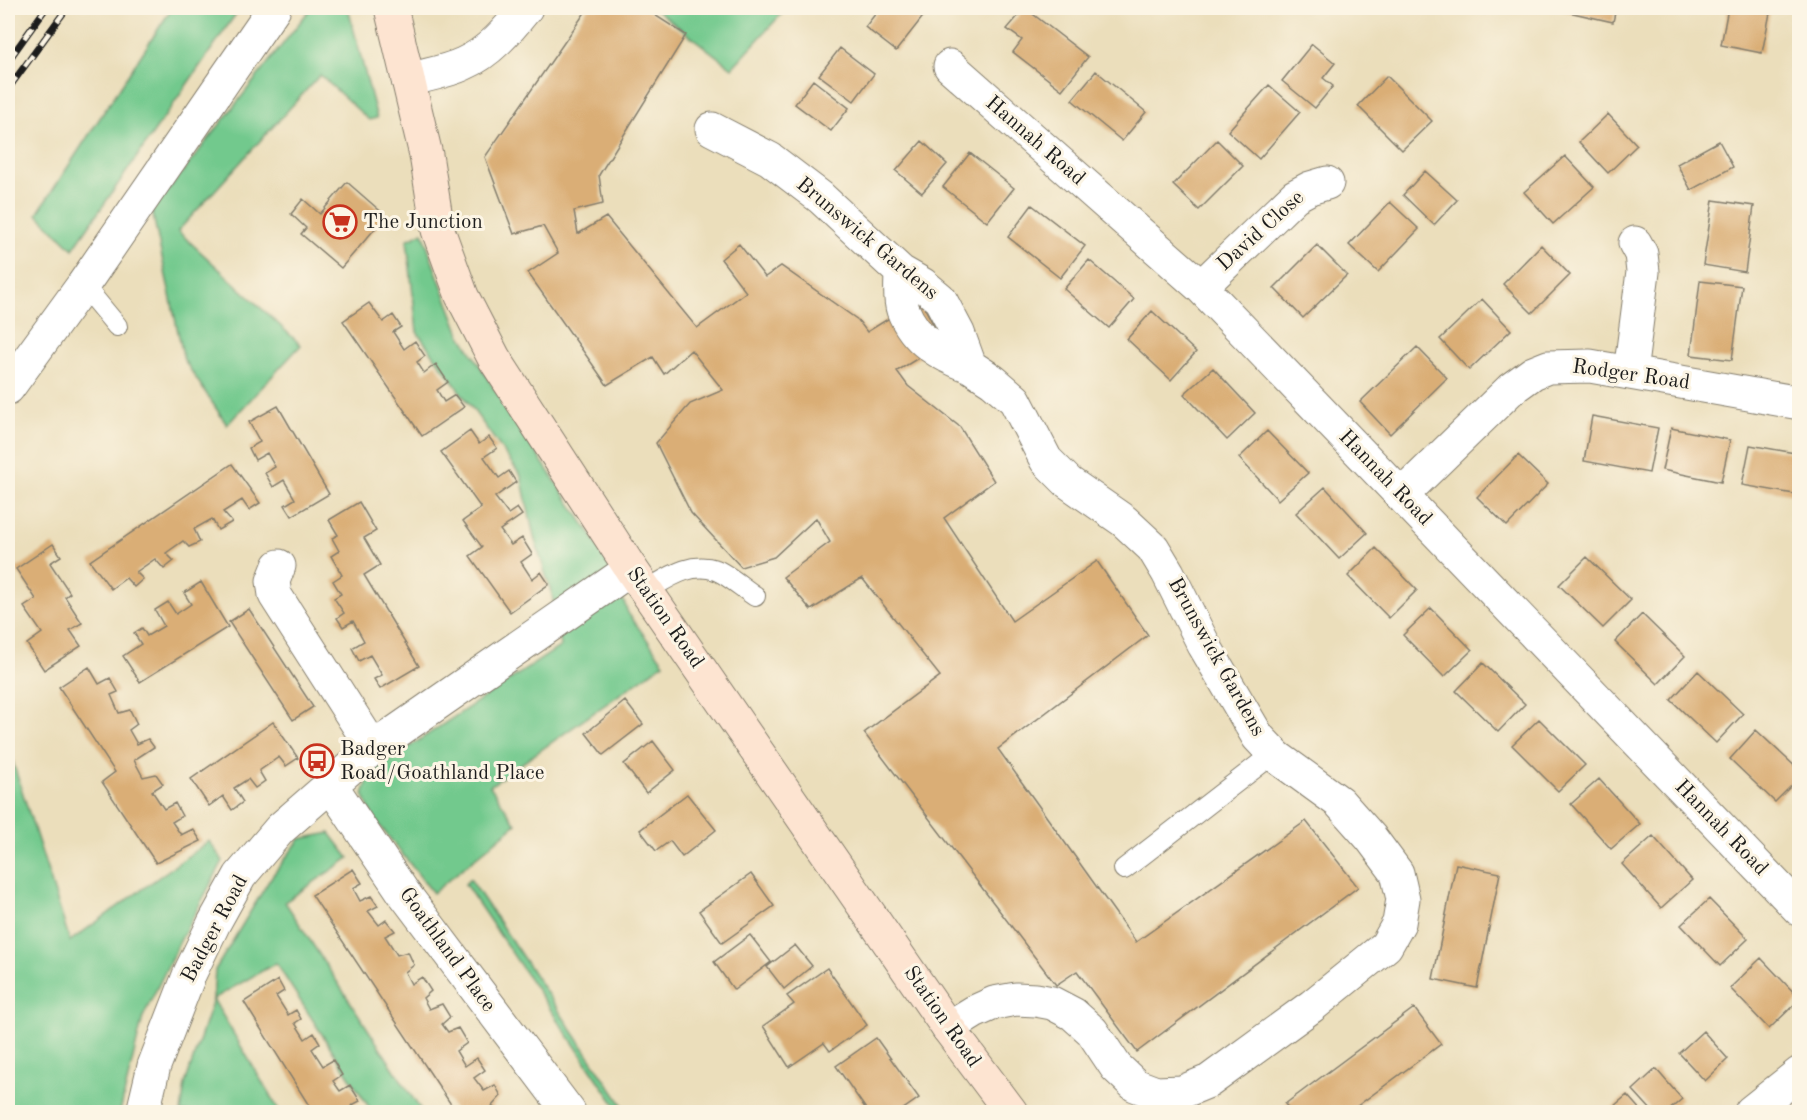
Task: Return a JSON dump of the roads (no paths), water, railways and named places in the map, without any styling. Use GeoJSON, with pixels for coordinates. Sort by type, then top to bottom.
{"type":"FeatureCollection","features":[{"type":"Feature","properties":{"kind":"main road","name":"Station Road"},"geometry":{"type":"LineString","coordinates":[[391,8],[426,155],[438,230],[462,296],[494,358],[639,580],[948,1028],[1011,1113]]}},
{"type":"Feature","properties":{"kind":"street"},"geometry":{"type":"LineString","coordinates":[[8,388],[83,285],[274,8]]}},
{"type":"Feature","properties":{"kind":"street"},"geometry":{"type":"LineString","coordinates":[[408,80],[464,64],[507,32],[526,8]]}},
{"type":"Feature","properties":{"kind":"street","name":"Hannah Road"},"geometry":{"type":"LineString","coordinates":[[950,66],[1201,287],[1800,910]]}},
{"type":"Feature","properties":{"kind":"street","name":"Brunswick Gardens"},"geometry":{"type":"LineString","coordinates":[[712,129],[770,159],[820,197],[901,272],[922,284],[940,299],[958,333],[970,366],[993,381],[1015,400],[1046,460],[1068,482],[1124,521],[1153,548],[1204,645],[1258,737],[1274,753],[1339,802],[1371,838],[1397,873],[1403,900],[1399,923],[1386,946],[1312,1006],[1209,1081],[1182,1092],[1156,1094],[1135,1085],[1116,1067],[1092,1030],[1073,1014],[1052,1003],[1016,999],[994,1003],[948,1028]]}},
{"type":"Feature","properties":{"kind":"street","name":"David Close"},"geometry":{"type":"LineString","coordinates":[[1201,287],[1295,196],[1327,183]]}},
{"type":"Feature","properties":{"kind":"street"},"geometry":{"type":"LineString","coordinates":[[1630,373],[1643,272],[1641,254],[1635,243]]}},
{"type":"Feature","properties":{"kind":"street","name":"Rodger Road"},"geometry":{"type":"LineString","coordinates":[[1402,495],[1510,389],[1533,373],[1548,367],[1590,366],[1800,403]]}},
{"type":"Feature","properties":{"kind":"street"},"geometry":{"type":"LineString","coordinates":[[279,566],[273,581],[275,595],[373,748]]}},
{"type":"Feature","properties":{"kind":"street","name":"Badger Road"},"geometry":{"type":"LineString","coordinates":[[143,1113],[154,1066],[190,973],[214,923],[240,876],[280,829],[373,748],[639,580]]}},
{"type":"Feature","properties":{"kind":"street","name":"Goathland Place"},"geometry":{"type":"LineString","coordinates":[[330,784],[403,892],[569,1113]]}},
{"type":"Feature","properties":{"kind":"street"},"geometry":{"type":"LineString","coordinates":[[1750,1113],[1800,1072]]}},
{"type":"Feature","properties":{"kind":"lane"},"geometry":{"type":"LineString","coordinates":[[83,285],[117,326]]}},
{"type":"Feature","properties":{"kind":"lane"},"geometry":{"type":"LineString","coordinates":[[639,580],[697,567],[716,570],[754,596]]}},
{"type":"Feature","properties":{"kind":"lane"},"geometry":{"type":"LineString","coordinates":[[1124,869],[1274,753]]}},
{"type":"Feature","properties":{"kind":"railway"},"geometry":{"type":"LineString","coordinates":[[8,61],[46,8]]}},
{"type":"Feature","properties":{"kind":"railway"},"geometry":{"type":"LineString","coordinates":[[8,89],[67,8]]}},
{"type":"Feature","properties":{"kind":"place","name":"The Junction"},"geometry":{"type":"Point","coordinates":[340,222]}},
{"type":"Feature","properties":{"kind":"place","name":"Badger Road/Goathland Place"},"geometry":{"type":"Point","coordinates":[317,761]}}]}
